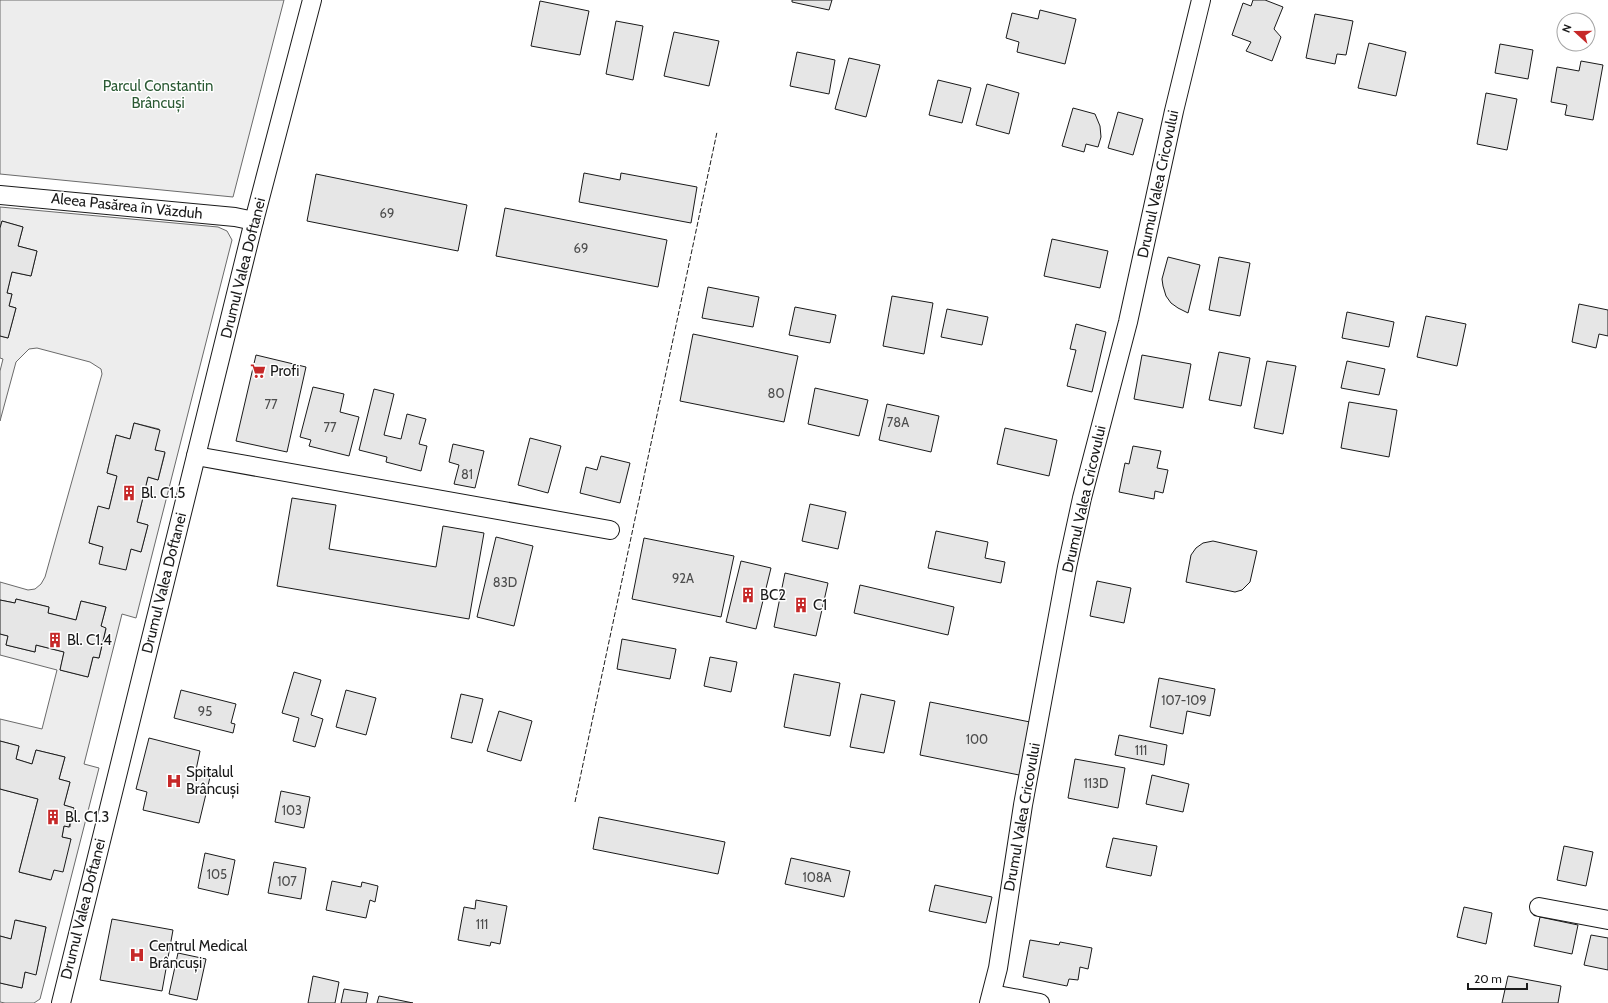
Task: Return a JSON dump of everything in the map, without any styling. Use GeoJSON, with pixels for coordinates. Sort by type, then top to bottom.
{"type":"FeatureCollection","features":[{"type":"Feature","properties":{"kind":"street","name":"Drumul Valea Doftanei"},"geometry":{"type":"LineString","coordinates":[[61,1003],[254,221],[312,0]]}},
{"type":"Feature","properties":{"kind":"street","name":"Drumul Valea Cricovului"},"geometry":{"type":"LineString","coordinates":[[990,998],[998,968],[1023,805],[1067,567],[1082,498],[1128,322],[1174,111],[1201,0]]}},
{"type":"Feature","properties":{"kind":"street","name":"Aleea Pasărea în Văzduh"},"geometry":{"type":"LineString","coordinates":[[0,195],[235,217],[254,221]]}},
{"type":"Feature","properties":{"kind":"street"},"geometry":{"type":"LineString","coordinates":[[196,456],[610,530]]}},
{"type":"Feature","properties":{"kind":"street"},"geometry":{"type":"LineString","coordinates":[[1539,907],[1608,920]]}},
{"type":"Feature","properties":{"kind":"street"},"geometry":{"type":"LineString","coordinates":[[990,998],[1040,1003]]}},
{"type":"Feature","properties":{"kind":"shaded area","name":"Parcul Constantin Brâncuși"},"geometry":{"type":"Polygon","coordinates":[[[0,0],[284,0],[233,197],[0,174],[0,0]]]}},
{"type":"Feature","properties":{"kind":"shaded area"},"geometry":{"type":"Polygon","coordinates":[[[0,207],[218,227],[227,231],[232,240],[136,618],[122,614],[84,764],[99,768],[40,999],[34,1003],[0,1002],[0,983],[22,988],[25,972],[36,974],[46,927],[16,920],[11,939],[0,936],[0,789],[38,799],[19,872],[50,880],[71,839],[62,837],[64,826],[70,827],[74,808],[64,805],[70,782],[59,779],[65,757],[36,750],[32,764],[16,759],[19,746],[0,741],[0,719],[42,729],[57,670],[0,655],[0,634],[8,636],[6,645],[35,652],[36,645],[64,652],[60,670],[88,677],[93,657],[99,658],[106,629],[101,626],[106,607],[81,601],[76,620],[48,613],[49,607],[16,599],[15,603],[0,600],[0,582],[28,590],[35,589],[41,584],[45,577],[102,374],[101,369],[90,362],[37,348],[29,349],[16,362],[0,421],[0,371],[3,359],[0,358],[0,336],[8,338],[16,308],[9,306],[12,294],[7,293],[12,272],[31,276],[37,251],[18,246],[23,227],[2,221],[0,228],[0,207]],[[134,423],[130,439],[116,435],[107,473],[117,476],[109,509],[98,507],[89,543],[103,547],[131,549],[141,552],[148,525],[137,522],[148,477],[158,480],[165,453],[155,450],[159,429],[134,423]]]}},
{"type":"Feature","properties":{"kind":"building"},"geometry":{"type":"Polygon","coordinates":[[[792,0],[832,0],[829,10],[792,2],[792,0]]]}},
{"type":"Feature","properties":{"kind":"building"},"geometry":{"type":"Polygon","coordinates":[[[1253,0],[1265,0],[1283,7],[1274,29],[1281,37],[1272,61],[1246,51],[1251,42],[1232,35],[1243,3],[1251,6],[1253,0]]]}},
{"type":"Feature","properties":{"kind":"building"},"geometry":{"type":"Polygon","coordinates":[[[540,1],[589,11],[580,55],[531,46],[540,1]]]}},
{"type":"Feature","properties":{"kind":"building"},"geometry":{"type":"Polygon","coordinates":[[[1040,10],[1076,19],[1065,64],[1017,52],[1019,42],[1006,38],[1012,13],[1038,19],[1040,10]]]}},
{"type":"Feature","properties":{"kind":"building"},"geometry":{"type":"Polygon","coordinates":[[[1315,14],[1353,21],[1346,55],[1337,54],[1335,64],[1306,58],[1315,14]]]}},
{"type":"Feature","properties":{"kind":"building"},"geometry":{"type":"Polygon","coordinates":[[[616,21],[643,26],[633,80],[606,74],[616,21]]]}},
{"type":"Feature","properties":{"kind":"building"},"geometry":{"type":"Polygon","coordinates":[[[674,32],[719,41],[709,86],[664,76],[674,32]]]}},
{"type":"Feature","properties":{"kind":"building"},"geometry":{"type":"Polygon","coordinates":[[[1369,43],[1406,52],[1396,96],[1358,88],[1369,43]]]}},
{"type":"Feature","properties":{"kind":"building"},"geometry":{"type":"Polygon","coordinates":[[[1500,44],[1533,50],[1528,79],[1495,73],[1500,44]]]}},
{"type":"Feature","properties":{"kind":"building"},"geometry":{"type":"Polygon","coordinates":[[[797,52],[835,60],[829,94],[790,86],[797,52]]]}},
{"type":"Feature","properties":{"kind":"building"},"geometry":{"type":"Polygon","coordinates":[[[849,58],[880,65],[866,117],[835,109],[849,58]]]}},
{"type":"Feature","properties":{"kind":"building"},"geometry":{"type":"Polygon","coordinates":[[[1581,61],[1603,65],[1593,120],[1565,115],[1567,105],[1551,102],[1557,67],[1579,71],[1581,61]]]}},
{"type":"Feature","properties":{"kind":"building"},"geometry":{"type":"Polygon","coordinates":[[[938,80],[971,88],[962,123],[929,115],[938,80]]]}},
{"type":"Feature","properties":{"kind":"building"},"geometry":{"type":"Polygon","coordinates":[[[987,84],[1019,93],[1009,134],[976,125],[987,84]]]}},
{"type":"Feature","properties":{"kind":"building"},"geometry":{"type":"Polygon","coordinates":[[[1486,93],[1517,99],[1507,150],[1477,144],[1486,93]]]}},
{"type":"Feature","properties":{"kind":"building"},"geometry":{"type":"Polygon","coordinates":[[[1073,108],[1095,114],[1100,126],[1101,137],[1098,147],[1086,144],[1084,152],[1062,146],[1073,108]]]}},
{"type":"Feature","properties":{"kind":"building"},"geometry":{"type":"Polygon","coordinates":[[[1118,112],[1143,119],[1133,155],[1108,148],[1118,112]]]}},
{"type":"Feature","properties":{"kind":"building"},"geometry":{"type":"Polygon","coordinates":[[[584,173],[620,180],[621,173],[697,187],[691,223],[579,202],[584,173]]]}},
{"type":"Feature","properties":{"kind":"building"},"geometry":{"type":"Polygon","coordinates":[[[316,174],[467,205],[458,251],[307,221],[316,174]]]}},
{"type":"Feature","properties":{"kind":"building"},"geometry":{"type":"Polygon","coordinates":[[[505,208],[667,240],[658,287],[496,256],[505,208]]]}},
{"type":"Feature","properties":{"kind":"building"},"geometry":{"type":"Polygon","coordinates":[[[2,221],[23,227],[18,246],[37,251],[31,276],[12,272],[7,293],[12,294],[9,306],[16,308],[8,338],[0,336],[0,228],[2,221]]]}},
{"type":"Feature","properties":{"kind":"building"},"geometry":{"type":"Polygon","coordinates":[[[1052,239],[1108,251],[1100,288],[1044,276],[1052,239]]]}},
{"type":"Feature","properties":{"kind":"building"},"geometry":{"type":"Polygon","coordinates":[[[1168,257],[1200,265],[1188,313],[1171,303],[1166,296],[1162,279],[1168,257]]]}},
{"type":"Feature","properties":{"kind":"building"},"geometry":{"type":"Polygon","coordinates":[[[1219,257],[1250,263],[1240,316],[1209,310],[1219,257]]]}},
{"type":"Feature","properties":{"kind":"building"},"geometry":{"type":"Polygon","coordinates":[[[708,287],[759,297],[753,327],[702,318],[708,287]]]}},
{"type":"Feature","properties":{"kind":"building"},"geometry":{"type":"Polygon","coordinates":[[[892,296],[933,303],[924,354],[883,346],[892,296]]]}},
{"type":"Feature","properties":{"kind":"building"},"geometry":{"type":"Polygon","coordinates":[[[1579,304],[1608,310],[1608,336],[1599,334],[1596,348],[1572,342],[1579,304]]]}},
{"type":"Feature","properties":{"kind":"building"},"geometry":{"type":"Polygon","coordinates":[[[795,307],[836,315],[830,343],[789,335],[795,307]]]}},
{"type":"Feature","properties":{"kind":"building"},"geometry":{"type":"Polygon","coordinates":[[[947,309],[988,317],[982,345],[941,337],[947,309]]]}},
{"type":"Feature","properties":{"kind":"building"},"geometry":{"type":"Polygon","coordinates":[[[1347,312],[1394,322],[1389,347],[1342,338],[1347,312]]]}},
{"type":"Feature","properties":{"kind":"building"},"geometry":{"type":"Polygon","coordinates":[[[1426,316],[1466,324],[1457,366],[1417,357],[1426,316]]]}},
{"type":"Feature","properties":{"kind":"building"},"geometry":{"type":"Polygon","coordinates":[[[1076,324],[1106,332],[1092,392],[1067,386],[1076,350],[1070,349],[1076,324]]]}},
{"type":"Feature","properties":{"kind":"building"},"geometry":{"type":"Polygon","coordinates":[[[693,334],[798,356],[784,422],[680,401],[693,334]]]}},
{"type":"Feature","properties":{"kind":"building"},"geometry":{"type":"Polygon","coordinates":[[[1219,352],[1250,358],[1241,406],[1209,400],[1219,352]]]}},
{"type":"Feature","properties":{"kind":"building"},"geometry":{"type":"Polygon","coordinates":[[[256,355],[306,367],[287,452],[236,441],[256,355]]]}},
{"type":"Feature","properties":{"kind":"building"},"geometry":{"type":"Polygon","coordinates":[[[1142,355],[1191,364],[1183,408],[1134,399],[1142,355]]]}},
{"type":"Feature","properties":{"kind":"building"},"geometry":{"type":"Polygon","coordinates":[[[1267,361],[1296,366],[1283,434],[1254,428],[1267,361]]]}},
{"type":"Feature","properties":{"kind":"building"},"geometry":{"type":"Polygon","coordinates":[[[1347,361],[1385,369],[1379,395],[1341,388],[1347,361]]]}},
{"type":"Feature","properties":{"kind":"building"},"geometry":{"type":"Polygon","coordinates":[[[313,387],[344,394],[340,412],[359,417],[349,456],[309,446],[311,440],[300,437],[313,387]]]}},
{"type":"Feature","properties":{"kind":"building"},"geometry":{"type":"Polygon","coordinates":[[[815,388],[868,400],[859,436],[808,424],[815,388]]]}},
{"type":"Feature","properties":{"kind":"building"},"geometry":{"type":"Polygon","coordinates":[[[374,389],[394,394],[384,435],[401,439],[407,414],[426,419],[419,444],[427,446],[421,471],[386,462],[387,457],[359,450],[374,389]]]}},
{"type":"Feature","properties":{"kind":"building"},"geometry":{"type":"Polygon","coordinates":[[[1349,402],[1397,410],[1389,457],[1341,448],[1349,402]]]}},
{"type":"Feature","properties":{"kind":"building"},"geometry":{"type":"Polygon","coordinates":[[[887,404],[939,416],[931,452],[879,440],[887,404]]]}},
{"type":"Feature","properties":{"kind":"building","name":"Bl. C1.5"},"geometry":{"type":"Polygon","coordinates":[[[134,423],[160,430],[155,450],[165,452],[158,480],[148,477],[137,522],[148,525],[141,552],[131,549],[126,570],[99,564],[103,547],[89,543],[98,506],[109,509],[117,476],[107,473],[116,435],[130,439],[134,423]]]}},
{"type":"Feature","properties":{"kind":"building"},"geometry":{"type":"Polygon","coordinates":[[[1005,428],[1057,440],[1049,476],[997,464],[1005,428]]]}},
{"type":"Feature","properties":{"kind":"building"},"geometry":{"type":"Polygon","coordinates":[[[530,438],[561,446],[548,493],[518,485],[530,438]]]}},
{"type":"Feature","properties":{"kind":"building"},"geometry":{"type":"Polygon","coordinates":[[[453,444],[484,451],[475,488],[454,484],[459,465],[449,462],[453,444]]]}},
{"type":"Feature","properties":{"kind":"building"},"geometry":{"type":"Polygon","coordinates":[[[1133,446],[1161,451],[1157,468],[1168,470],[1163,493],[1155,491],[1154,499],[1119,492],[1125,463],[1129,464],[1133,446]]]}},
{"type":"Feature","properties":{"kind":"building"},"geometry":{"type":"Polygon","coordinates":[[[601,456],[630,463],[620,503],[580,493],[586,467],[597,470],[601,456]]]}},
{"type":"Feature","properties":{"kind":"building"},"geometry":{"type":"Polygon","coordinates":[[[292,498],[336,505],[329,549],[436,567],[443,526],[484,533],[469,619],[277,586],[292,498]]]}},
{"type":"Feature","properties":{"kind":"building"},"geometry":{"type":"Polygon","coordinates":[[[810,504],[846,512],[838,549],[802,541],[810,504]]]}},
{"type":"Feature","properties":{"kind":"building"},"geometry":{"type":"Polygon","coordinates":[[[936,531],[988,542],[985,558],[1005,562],[1001,583],[928,568],[936,531]]]}},
{"type":"Feature","properties":{"kind":"building"},"geometry":{"type":"Polygon","coordinates":[[[496,537],[533,546],[514,626],[477,617],[496,537]]]}},
{"type":"Feature","properties":{"kind":"building"},"geometry":{"type":"Polygon","coordinates":[[[644,538],[734,556],[721,617],[632,599],[644,538]]]}},
{"type":"Feature","properties":{"kind":"building"},"geometry":{"type":"Polygon","coordinates":[[[1213,541],[1257,551],[1250,582],[1242,590],[1235,592],[1186,582],[1191,555],[1196,548],[1203,543],[1213,541]]]}},
{"type":"Feature","properties":{"kind":"building","name":"BC2"},"geometry":{"type":"Polygon","coordinates":[[[741,561],[771,568],[756,629],[726,622],[741,561]]]}},
{"type":"Feature","properties":{"kind":"building","name":"C1"},"geometry":{"type":"Polygon","coordinates":[[[785,573],[828,583],[816,636],[774,627],[785,573]]]}},
{"type":"Feature","properties":{"kind":"building"},"geometry":{"type":"Polygon","coordinates":[[[1097,581],[1131,588],[1124,623],[1090,616],[1097,581]]]}},
{"type":"Feature","properties":{"kind":"building"},"geometry":{"type":"Polygon","coordinates":[[[860,585],[954,607],[948,635],[854,613],[860,585]]]}},
{"type":"Feature","properties":{"kind":"building","name":"Bl. C1.4"},"geometry":{"type":"Polygon","coordinates":[[[16,599],[49,607],[48,613],[76,620],[81,601],[106,607],[101,626],[106,628],[99,658],[93,657],[88,677],[60,670],[64,652],[36,645],[35,652],[6,645],[8,636],[0,634],[0,600],[15,603],[16,599]]]}},
{"type":"Feature","properties":{"kind":"building"},"geometry":{"type":"Polygon","coordinates":[[[622,639],[676,649],[670,679],[617,669],[622,639]]]}},
{"type":"Feature","properties":{"kind":"building"},"geometry":{"type":"Polygon","coordinates":[[[710,657],[737,662],[731,692],[704,686],[710,657]]]}},
{"type":"Feature","properties":{"kind":"building"},"geometry":{"type":"Polygon","coordinates":[[[294,672],[321,680],[311,715],[323,719],[315,747],[293,741],[299,718],[282,713],[294,672]]]}},
{"type":"Feature","properties":{"kind":"building"},"geometry":{"type":"Polygon","coordinates":[[[794,674],[840,683],[830,736],[784,727],[794,674]]]}},
{"type":"Feature","properties":{"kind":"building"},"geometry":{"type":"Polygon","coordinates":[[[1159,678],[1215,689],[1210,716],[1187,711],[1183,734],[1150,727],[1159,678]]]}},
{"type":"Feature","properties":{"kind":"building"},"geometry":{"type":"Polygon","coordinates":[[[181,690],[236,704],[231,723],[235,724],[233,733],[174,718],[181,690]]]}},
{"type":"Feature","properties":{"kind":"building"},"geometry":{"type":"Polygon","coordinates":[[[346,690],[376,698],[366,735],[336,727],[346,690]]]}},
{"type":"Feature","properties":{"kind":"building"},"geometry":{"type":"Polygon","coordinates":[[[461,694],[483,699],[472,743],[451,738],[461,694]]]}},
{"type":"Feature","properties":{"kind":"building"},"geometry":{"type":"Polygon","coordinates":[[[861,694],[895,701],[884,753],[850,747],[861,694]]]}},
{"type":"Feature","properties":{"kind":"building"},"geometry":{"type":"Polygon","coordinates":[[[930,702],[1035,723],[1024,776],[920,755],[930,702]]]}},
{"type":"Feature","properties":{"kind":"building"},"geometry":{"type":"Polygon","coordinates":[[[499,711],[532,721],[521,761],[487,751],[499,711]]]}},
{"type":"Feature","properties":{"kind":"building"},"geometry":{"type":"Polygon","coordinates":[[[1119,735],[1167,745],[1164,765],[1115,755],[1119,735]]]}},
{"type":"Feature","properties":{"kind":"building","name":"Spitalul Brâncuși"},"geometry":{"type":"Polygon","coordinates":[[[149,738],[200,751],[196,770],[211,773],[199,823],[143,810],[147,792],[136,789],[149,738]]]}},
{"type":"Feature","properties":{"kind":"building","name":"Bl. C1.3"},"geometry":{"type":"Polygon","coordinates":[[[0,741],[19,746],[16,759],[32,764],[36,750],[65,757],[59,779],[70,782],[64,805],[74,808],[69,827],[64,826],[62,837],[71,839],[63,872],[54,870],[51,880],[19,872],[38,799],[0,789],[0,741]]]}},
{"type":"Feature","properties":{"kind":"building"},"geometry":{"type":"Polygon","coordinates":[[[1075,759],[1125,768],[1118,808],[1068,798],[1075,759]]]}},
{"type":"Feature","properties":{"kind":"building"},"geometry":{"type":"Polygon","coordinates":[[[1152,775],[1189,784],[1183,812],[1146,804],[1152,775]]]}},
{"type":"Feature","properties":{"kind":"building"},"geometry":{"type":"Polygon","coordinates":[[[281,791],[310,797],[304,828],[275,822],[281,791]]]}},
{"type":"Feature","properties":{"kind":"building"},"geometry":{"type":"Polygon","coordinates":[[[599,817],[725,842],[718,874],[593,849],[599,817]]]}},
{"type":"Feature","properties":{"kind":"building"},"geometry":{"type":"Polygon","coordinates":[[[1113,838],[1157,846],[1151,876],[1106,867],[1113,838]]]}},
{"type":"Feature","properties":{"kind":"building"},"geometry":{"type":"Polygon","coordinates":[[[1564,846],[1593,852],[1586,886],[1557,880],[1564,846]]]}},
{"type":"Feature","properties":{"kind":"building"},"geometry":{"type":"Polygon","coordinates":[[[205,853],[235,860],[228,895],[198,888],[205,853]]]}},
{"type":"Feature","properties":{"kind":"building"},"geometry":{"type":"Polygon","coordinates":[[[791,858],[850,871],[844,897],[785,884],[791,858]]]}},
{"type":"Feature","properties":{"kind":"building"},"geometry":{"type":"Polygon","coordinates":[[[274,862],[306,868],[301,899],[268,893],[274,862]]]}},
{"type":"Feature","properties":{"kind":"building"},"geometry":{"type":"Polygon","coordinates":[[[332,881],[361,887],[362,882],[378,886],[375,902],[370,900],[366,918],[326,910],[332,881]]]}},
{"type":"Feature","properties":{"kind":"building"},"geometry":{"type":"Polygon","coordinates":[[[935,885],[992,897],[986,923],[929,911],[935,885]]]}},
{"type":"Feature","properties":{"kind":"building"},"geometry":{"type":"Polygon","coordinates":[[[476,900],[507,906],[500,944],[491,942],[490,946],[458,940],[464,907],[475,909],[476,900]]]}},
{"type":"Feature","properties":{"kind":"building"},"geometry":{"type":"Polygon","coordinates":[[[1464,907],[1492,913],[1486,944],[1457,937],[1464,907]]]}},
{"type":"Feature","properties":{"kind":"building"},"geometry":{"type":"Polygon","coordinates":[[[1540,917],[1578,925],[1572,954],[1534,946],[1540,917]]]}},
{"type":"Feature","properties":{"kind":"building","name":"Centrul Medical Brâncuși"},"geometry":{"type":"Polygon","coordinates":[[[112,919],[173,930],[162,991],[100,980],[112,919]]]}},
{"type":"Feature","properties":{"kind":"building"},"geometry":{"type":"Polygon","coordinates":[[[15,920],[46,927],[36,975],[25,972],[22,988],[0,983],[0,936],[11,939],[15,920]]]}},
{"type":"Feature","properties":{"kind":"building"},"geometry":{"type":"Polygon","coordinates":[[[1591,935],[1608,938],[1608,970],[1584,965],[1591,935]]]}},
{"type":"Feature","properties":{"kind":"building"},"geometry":{"type":"Polygon","coordinates":[[[1030,940],[1059,945],[1060,942],[1092,948],[1088,969],[1080,967],[1078,980],[1069,979],[1067,986],[1023,977],[1030,940]]]}},
{"type":"Feature","properties":{"kind":"building"},"geometry":{"type":"Polygon","coordinates":[[[178,953],[206,959],[197,1000],[169,994],[178,953]]]}},
{"type":"Feature","properties":{"kind":"building"},"geometry":{"type":"Polygon","coordinates":[[[313,976],[339,982],[335,1003],[308,1003],[313,976]]]}},
{"type":"Feature","properties":{"kind":"building"},"geometry":{"type":"Polygon","coordinates":[[[1508,976],[1561,986],[1558,1003],[1502,1003],[1508,976]]]}},
{"type":"Feature","properties":{"kind":"building"},"geometry":{"type":"Polygon","coordinates":[[[344,989],[368,993],[366,1003],[341,1003],[344,989]]]}},
{"type":"Feature","properties":{"kind":"building"},"geometry":{"type":"Polygon","coordinates":[[[379,996],[413,1003],[377,1003],[379,996]]]}},
{"type":"Feature","properties":{"kind":"fence"},"geometry":{"type":"LineString","coordinates":[[575,802],[717,132]]}},
{"type":"Feature","properties":{"kind":"place","name":"Profi"},"geometry":{"type":"Point","coordinates":[258,371]}},
{"type":"Feature","properties":{"kind":"place","name":"Bl. C1.5"},"geometry":{"type":"Point","coordinates":[129,493]}},
{"type":"Feature","properties":{"kind":"place","name":"BC2"},"geometry":{"type":"Point","coordinates":[748,595]}},
{"type":"Feature","properties":{"kind":"place","name":"C1"},"geometry":{"type":"Point","coordinates":[801,605]}},
{"type":"Feature","properties":{"kind":"place","name":"Bl. C1.4"},"geometry":{"type":"Point","coordinates":[55,640]}},
{"type":"Feature","properties":{"kind":"place","name":"Spitalul Brâncuși"},"geometry":{"type":"Point","coordinates":[174,781]}},
{"type":"Feature","properties":{"kind":"place","name":"Bl. C1.3"},"geometry":{"type":"Point","coordinates":[53,817]}},
{"type":"Feature","properties":{"kind":"place","name":"Centrul Medical Brâncuși"},"geometry":{"type":"Point","coordinates":[137,955]}}]}
